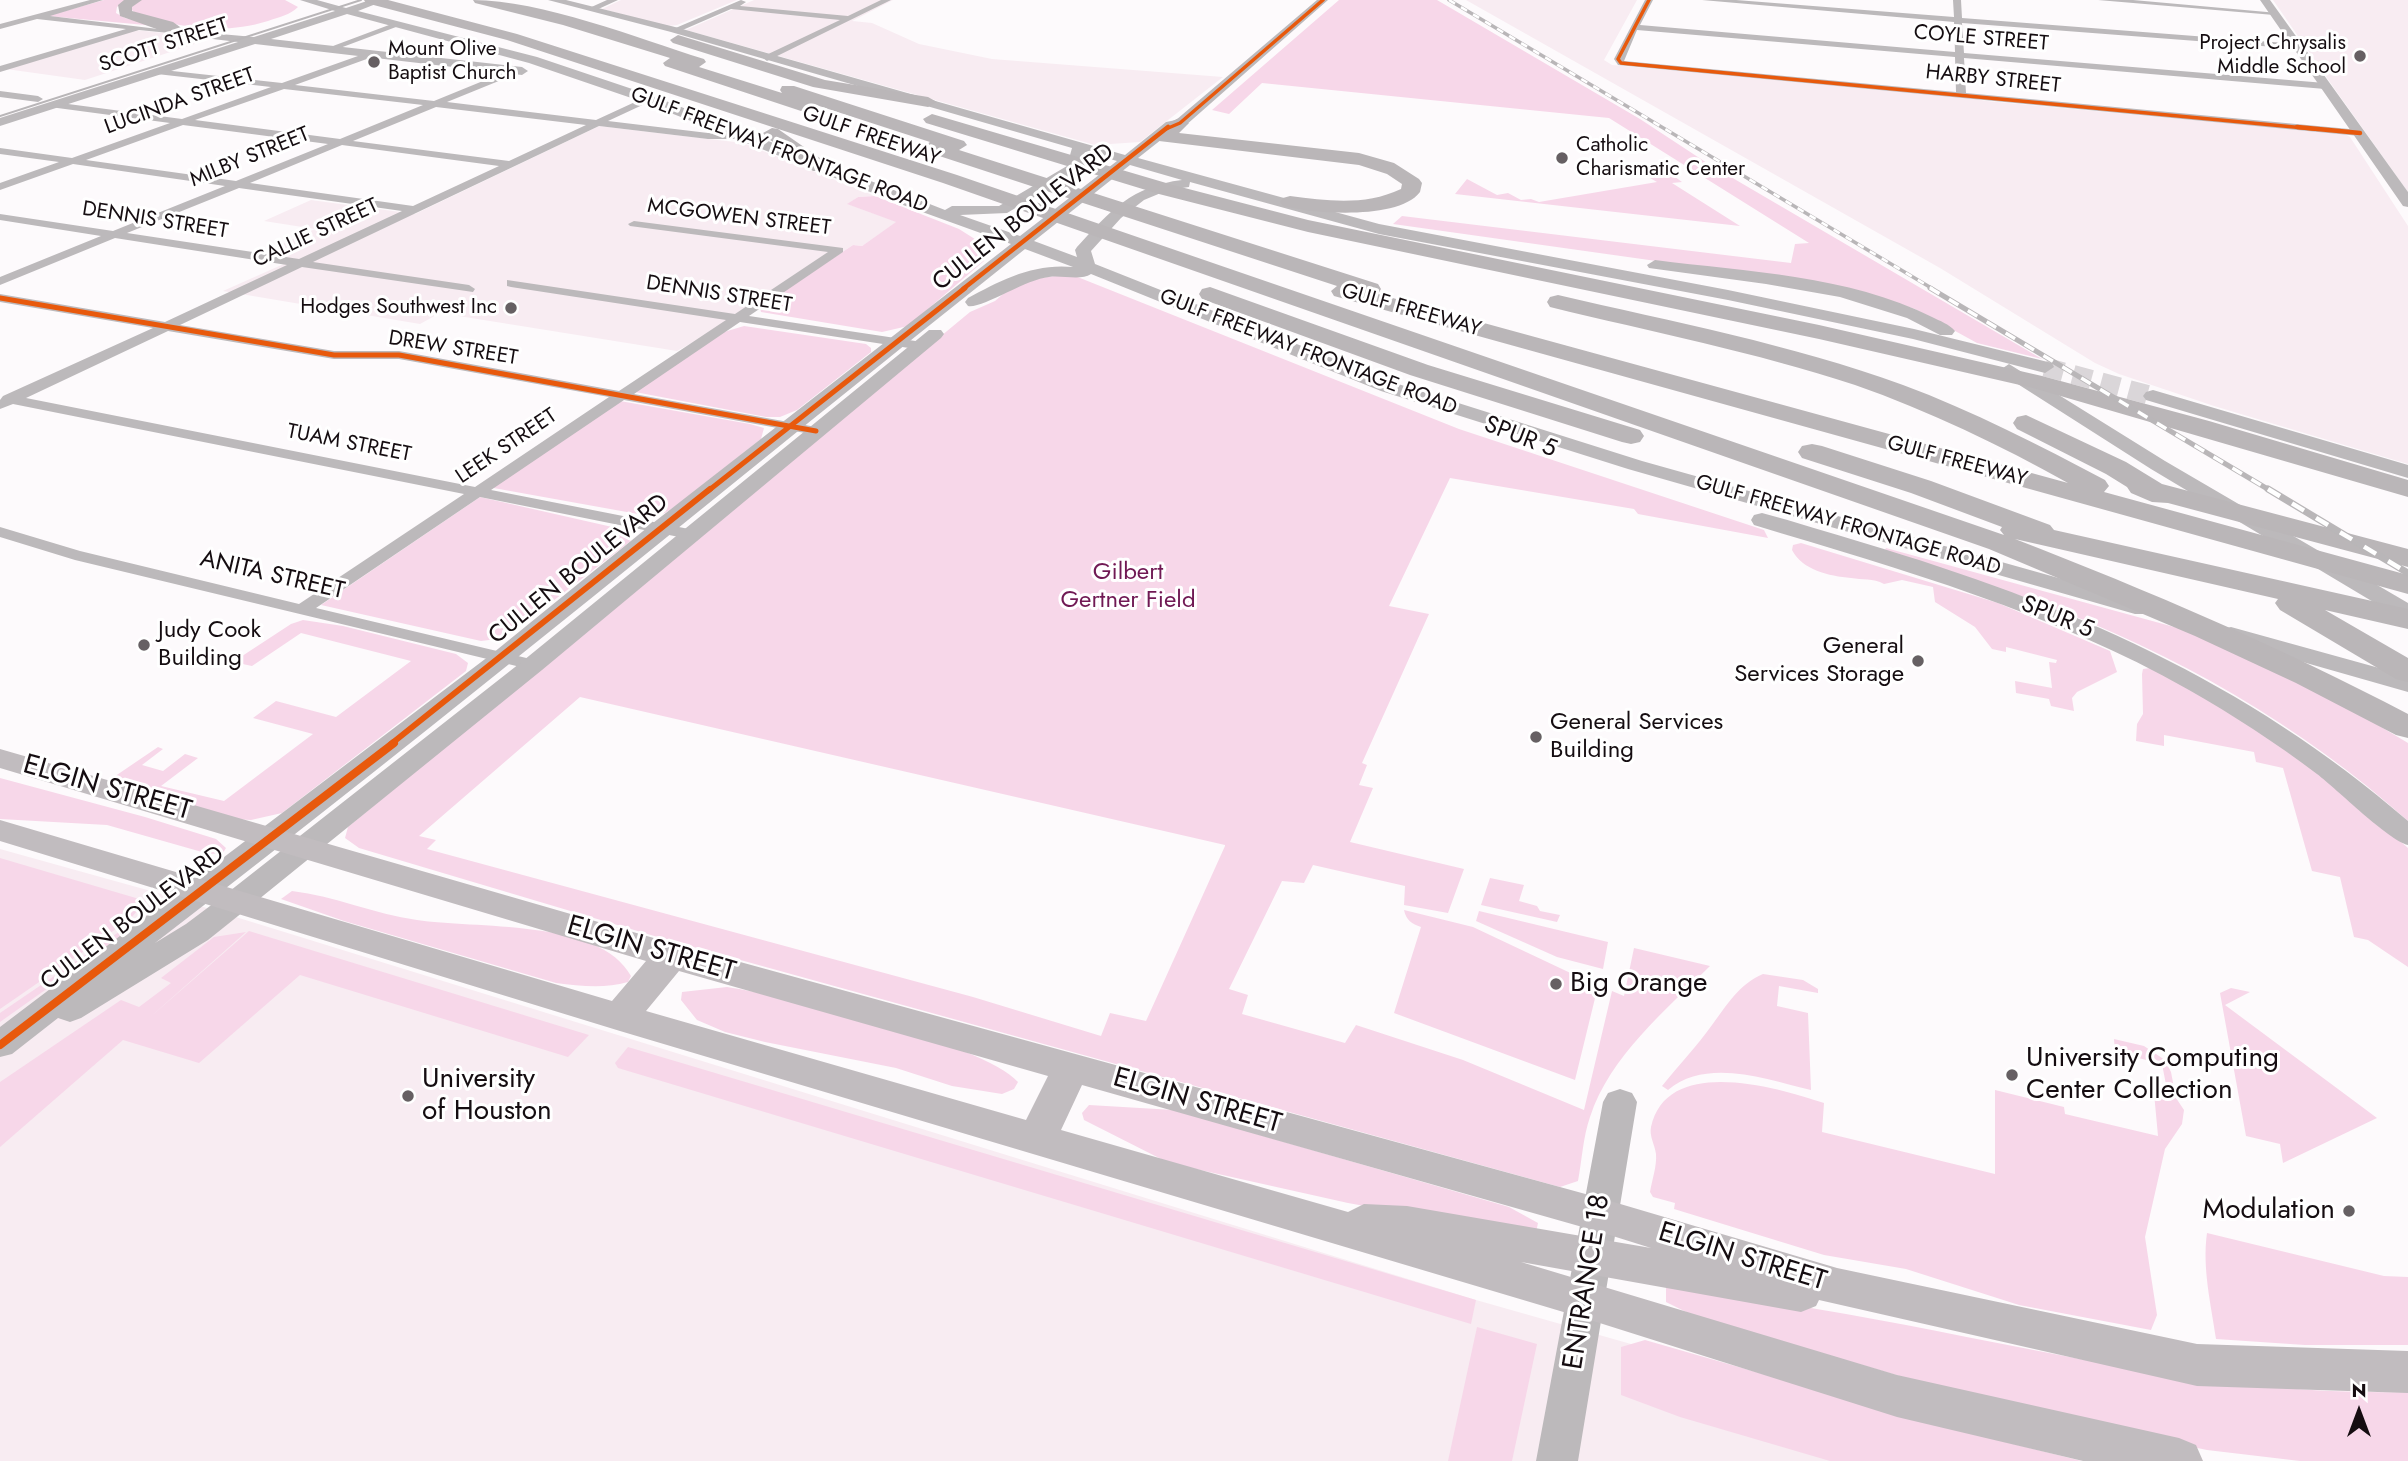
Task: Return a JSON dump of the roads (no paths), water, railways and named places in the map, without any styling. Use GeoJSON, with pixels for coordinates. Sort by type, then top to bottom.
{"type":"FeatureCollection","features":[{"type":"Feature","properties":{"kind":"highway"},"geometry":{"type":"LineString","coordinates":[[371,0],[422,6],[950,179],[1789,357],[1952,415],[2055,464],[2154,519],[2408,672]]}},
{"type":"Feature","properties":{"kind":"highway"},"geometry":{"type":"LineString","coordinates":[[525,0],[978,142],[1311,205],[1357,207],[1388,202],[1410,192],[1412,183],[1401,173],[1383,165],[1351,158],[1265,149],[1204,148],[1186,152],[1178,157],[1176,164],[1214,183]]}},
{"type":"Feature","properties":{"kind":"highway"},"geometry":{"type":"LineString","coordinates":[[550,0],[640,36],[760,71],[928,102]]}},
{"type":"Feature","properties":{"kind":"highway"},"geometry":{"type":"LineString","coordinates":[[133,1],[123,9],[125,13],[183,33]]}},
{"type":"Feature","properties":{"kind":"highway","name":"GULF FREEWAY"},"geometry":{"type":"LineString","coordinates":[[465,3],[640,36],[934,148]]}},
{"type":"Feature","properties":{"kind":"highway"},"geometry":{"type":"LineString","coordinates":[[348,4],[422,6]]}},
{"type":"Feature","properties":{"kind":"highway","name":"GULF FREEWAY"},"geometry":{"type":"LineString","coordinates":[[422,6],[489,7],[597,38],[934,148],[978,142],[1281,251],[1516,331],[2408,570]]}},
{"type":"Feature","properties":{"kind":"highway","name":"GULF FREEWAY"},"geometry":{"type":"LineString","coordinates":[[489,7],[545,30],[660,67],[1281,251],[1403,309],[2408,558]]}},
{"type":"Feature","properties":{"kind":"highway"},"geometry":{"type":"LineString","coordinates":[[660,67],[724,103],[820,167]]}},
{"type":"Feature","properties":{"kind":"highway"},"geometry":{"type":"LineString","coordinates":[[714,102],[739,117],[1334,341],[1528,408],[1766,473],[2408,619]]}},
{"type":"Feature","properties":{"kind":"highway"},"geometry":{"type":"LineString","coordinates":[[1174,128],[1265,149]]}},
{"type":"Feature","properties":{"kind":"highway"},"geometry":{"type":"LineString","coordinates":[[978,142],[1131,167],[1143,187],[1281,251],[1808,475],[2011,547],[2130,593],[2262,653],[2408,728]]}},
{"type":"Feature","properties":{"kind":"highway"},"geometry":{"type":"LineString","coordinates":[[1281,251],[1686,305],[1991,371],[2221,431],[2408,489]]}},
{"type":"Feature","properties":{"kind":"highway"},"geometry":{"type":"LineString","coordinates":[[1281,251],[1812,351],[1896,375],[1987,406],[2045,431],[2116,468],[2408,643]]}},
{"type":"Feature","properties":{"kind":"highway"},"geometry":{"type":"LineString","coordinates":[[1403,309],[1445,331],[1921,487],[2072,543],[2264,633],[2408,720]]}},
{"type":"Feature","properties":{"kind":"highway","name":"GULF FREEWAY"},"geometry":{"type":"LineString","coordinates":[[1830,416],[2408,585]]}},
{"type":"Feature","properties":{"kind":"main road","name":"SCOTT STREET"},"geometry":{"type":"LineString","coordinates":[[303,8],[381,0]]}},
{"type":"Feature","properties":{"kind":"main road"},"geometry":{"type":"LineString","coordinates":[[371,17],[366,10],[400,0]]}},
{"type":"Feature","properties":{"kind":"main road"},"geometry":{"type":"LineString","coordinates":[[550,0],[675,30],[928,102],[1079,147],[1131,167],[1214,183],[1379,229],[1861,323],[2045,367]]}},
{"type":"Feature","properties":{"kind":"main road","name":"CULLEN BOULEVARD"},"geometry":{"type":"LineString","coordinates":[[0,1053],[197,932],[237,901],[288,842],[502,658],[660,528],[897,342],[1031,245],[1131,167],[1323,0]]}},
{"type":"Feature","properties":{"kind":"main road"},"geometry":{"type":"LineString","coordinates":[[2265,0],[2408,203]]}},
{"type":"Feature","properties":{"kind":"main road","name":"GULF FREEWAY FRONTAGE ROAD"},"geometry":{"type":"LineString","coordinates":[[325,5],[348,4],[371,17],[533,60],[648,99],[936,212],[1088,267],[1388,387],[1635,466],[2408,684]]}},
{"type":"Feature","properties":{"kind":"main road","name":"SCOTT STREET"},"geometry":{"type":"LineString","coordinates":[[0,122],[250,40],[303,8],[325,5]]}},
{"type":"Feature","properties":{"kind":"main road"},"geometry":{"type":"LineString","coordinates":[[303,8],[371,17]]}},
{"type":"Feature","properties":{"kind":"main road","name":"SCOTT STREET"},"geometry":{"type":"LineString","coordinates":[[0,111],[254,27],[183,33]]}},
{"type":"Feature","properties":{"kind":"main road"},"geometry":{"type":"LineString","coordinates":[[183,33],[586,78]]}},
{"type":"Feature","properties":{"kind":"main road"},"geometry":{"type":"LineString","coordinates":[[510,69],[533,60]]}},
{"type":"Feature","properties":{"kind":"main road"},"geometry":{"type":"LineString","coordinates":[[1079,147],[1132,146],[1174,128]]}},
{"type":"Feature","properties":{"kind":"main road"},"geometry":{"type":"LineString","coordinates":[[936,212],[1002,210],[1074,168],[1079,147]]}},
{"type":"Feature","properties":{"kind":"main road"},"geometry":{"type":"LineString","coordinates":[[1088,267],[1083,250],[1128,202],[1152,190],[1174,184],[1214,183]]}},
{"type":"Feature","properties":{"kind":"main road"},"geometry":{"type":"LineString","coordinates":[[1379,229],[1545,249],[1827,289],[1902,310],[1933,323],[2158,465],[2408,613]]}},
{"type":"Feature","properties":{"kind":"main road","name":"CULLEN BOULEVARD"},"geometry":{"type":"LineString","coordinates":[[0,1045],[203,891],[288,842],[533,665],[689,534],[922,346],[974,302],[1031,245]]}},
{"type":"Feature","properties":{"kind":"main road"},"geometry":{"type":"LineString","coordinates":[[974,302],[1018,277],[1037,273],[1068,271],[1115,279]]}},
{"type":"Feature","properties":{"kind":"main road","name":"SPUR 5"},"geometry":{"type":"LineString","coordinates":[[1388,387],[1622,477],[1941,576],[2051,614],[2121,644],[2241,708],[2352,788],[2408,836]]}},
{"type":"Feature","properties":{"kind":"main road"},"geometry":{"type":"LineString","coordinates":[[2153,396],[2408,472]]}},
{"type":"Feature","properties":{"kind":"main road","name":"ELGIN STREET"},"geometry":{"type":"LineString","coordinates":[[0,758],[671,956],[1600,1215],[1837,1287],[2197,1365],[2408,1371]]}},
{"type":"Feature","properties":{"kind":"main road"},"geometry":{"type":"LineString","coordinates":[[0,830],[620,1017],[1314,1219],[1590,1279],[1897,1396],[2179,1461]]}},
{"type":"Feature","properties":{"kind":"main road"},"geometry":{"type":"LineString","coordinates":[[620,1017],[671,956]]}},
{"type":"Feature","properties":{"kind":"main road"},"geometry":{"type":"LineString","coordinates":[[1037,1138],[1072,1066]]}},
{"type":"Feature","properties":{"kind":"main road","name":"ENTRANCE 18"},"geometry":{"type":"LineString","coordinates":[[1557,1461],[1619,1102]]}},
{"type":"Feature","properties":{"kind":"main road"},"geometry":{"type":"LineString","coordinates":[[1590,1279],[1676,1269],[1801,1293],[1837,1287]]}},
{"type":"Feature","properties":{"kind":"street"},"geometry":{"type":"LineString","coordinates":[[64,0],[94,1]]}},
{"type":"Feature","properties":{"kind":"street"},"geometry":{"type":"LineString","coordinates":[[591,9],[614,0]]}},
{"type":"Feature","properties":{"kind":"street"},"geometry":{"type":"LineString","coordinates":[[675,30],[746,0]]}},
{"type":"Feature","properties":{"kind":"street"},"geometry":{"type":"LineString","coordinates":[[767,58],[887,0]]}},
{"type":"Feature","properties":{"kind":"street"},"geometry":{"type":"LineString","coordinates":[[1634,27],[1649,0]]}},
{"type":"Feature","properties":{"kind":"street"},"geometry":{"type":"LineString","coordinates":[[1706,0],[2298,47]]}},
{"type":"Feature","properties":{"kind":"street"},"geometry":{"type":"LineString","coordinates":[[1957,0],[1961,93]]}},
{"type":"Feature","properties":{"kind":"street"},"geometry":{"type":"LineString","coordinates":[[2102,0],[2274,13]]}},
{"type":"Feature","properties":{"kind":"street"},"geometry":{"type":"LineString","coordinates":[[0,27],[94,1]]}},
{"type":"Feature","properties":{"kind":"street"},"geometry":{"type":"LineString","coordinates":[[730,7],[850,18]]}},
{"type":"Feature","properties":{"kind":"street"},"geometry":{"type":"LineString","coordinates":[[38,17],[183,33]]}},
{"type":"Feature","properties":{"kind":"street"},"geometry":{"type":"LineString","coordinates":[[329,49],[400,24]]}},
{"type":"Feature","properties":{"kind":"street","name":"COYLE STREET"},"geometry":{"type":"LineString","coordinates":[[1634,27],[2325,86]]}},
{"type":"Feature","properties":{"kind":"street","name":"HARBY STREET"},"geometry":{"type":"LineString","coordinates":[[1634,27],[1618,59],[1621,63],[1961,93],[1990,99],[2360,133]]}},
{"type":"Feature","properties":{"kind":"street"},"geometry":{"type":"LineString","coordinates":[[0,69],[137,28]]}},
{"type":"Feature","properties":{"kind":"street","name":"LUCINDA STREET"},"geometry":{"type":"LineString","coordinates":[[0,187],[372,54]]}},
{"type":"Feature","properties":{"kind":"street","name":"MILBY STREET"},"geometry":{"type":"LineString","coordinates":[[0,281],[508,74],[510,69]]}},
{"type":"Feature","properties":{"kind":"street"},"geometry":{"type":"LineString","coordinates":[[157,71],[708,136],[740,136]]}},
{"type":"Feature","properties":{"kind":"street"},"geometry":{"type":"LineString","coordinates":[[0,94],[38,99]]}},
{"type":"Feature","properties":{"kind":"street","name":"CALLIE STREET"},"geometry":{"type":"LineString","coordinates":[[4,400],[168,326],[648,99]]}},
{"type":"Feature","properties":{"kind":"street"},"geometry":{"type":"LineString","coordinates":[[53,105],[510,164]]}},
{"type":"Feature","properties":{"kind":"street"},"geometry":{"type":"LineString","coordinates":[[0,151],[414,209]]}},
{"type":"Feature","properties":{"kind":"street","name":"DENNIS STREET"},"geometry":{"type":"LineString","coordinates":[[0,217],[469,289]]}},
{"type":"Feature","properties":{"kind":"street","name":"MCGOWEN STREET"},"geometry":{"type":"LineString","coordinates":[[634,224],[839,250]]}},
{"type":"Feature","properties":{"kind":"street","name":"LEEK STREET"},"geometry":{"type":"LineString","coordinates":[[304,608],[839,250]]}},
{"type":"Feature","properties":{"kind":"street","name":"DENNIS STREET"},"geometry":{"type":"LineString","coordinates":[[511,283],[922,346]]}},
{"type":"Feature","properties":{"kind":"street","name":"DREW STREET"},"geometry":{"type":"LineString","coordinates":[[0,298],[334,355],[399,355],[816,431]]}},
{"type":"Feature","properties":{"kind":"street","name":"TUAM STREET"},"geometry":{"type":"LineString","coordinates":[[4,400],[481,491],[689,534]]}},
{"type":"Feature","properties":{"kind":"street","name":"ANITA STREET"},"geometry":{"type":"LineString","coordinates":[[0,532],[75,555],[533,665]]}},
{"type":"Feature","properties":{"kind":"tunnel"},"geometry":{"type":"LineString","coordinates":[[2045,367],[2153,396]]}},
{"type":"Feature","properties":{"kind":"tram line"},"geometry":{"type":"LineString","coordinates":[[0,116],[361,0]]}},
{"type":"Feature","properties":{"kind":"railway"},"geometry":{"type":"LineString","coordinates":[[1449,0],[1933,289]]}},
{"type":"Feature","properties":{"kind":"railway"},"geometry":{"type":"LineString","coordinates":[[1930,288],[2271,491]]}},
{"type":"Feature","properties":{"kind":"railway"},"geometry":{"type":"LineString","coordinates":[[2268,489],[2408,573]]}},
{"type":"Feature","properties":{"kind":"place","name":"Project Chrysalis Middle School"},"geometry":{"type":"Point","coordinates":[2360,56]}},
{"type":"Feature","properties":{"kind":"place","name":"Mount Olive Baptist Church"},"geometry":{"type":"Point","coordinates":[374,62]}},
{"type":"Feature","properties":{"kind":"place","name":"Catholic Charismatic Center"},"geometry":{"type":"Point","coordinates":[1562,158]}},
{"type":"Feature","properties":{"kind":"place","name":"Hodges Southwest Inc"},"geometry":{"type":"Point","coordinates":[511,308]}},
{"type":"Feature","properties":{"kind":"place","name":"Judy Cook Building"},"geometry":{"type":"Point","coordinates":[144,645]}},
{"type":"Feature","properties":{"kind":"place","name":"General Services Storage"},"geometry":{"type":"Point","coordinates":[1918,661]}},
{"type":"Feature","properties":{"kind":"place","name":"General Services Building"},"geometry":{"type":"Point","coordinates":[1536,737]}},
{"type":"Feature","properties":{"kind":"place","name":"Big Orange"},"geometry":{"type":"Point","coordinates":[1556,984]}},
{"type":"Feature","properties":{"kind":"place","name":"University Computing Center Collection"},"geometry":{"type":"Point","coordinates":[2012,1075]}},
{"type":"Feature","properties":{"kind":"place","name":"University of Houston"},"geometry":{"type":"Point","coordinates":[408,1096]}},
{"type":"Feature","properties":{"kind":"place","name":"Modulation"},"geometry":{"type":"Point","coordinates":[2349,1211]}},
{"type":"Feature","properties":{"kind":"park label","name":"Gilbert Gertner Field"},"geometry":{"type":"Point","coordinates":[1128,587]}}]}
